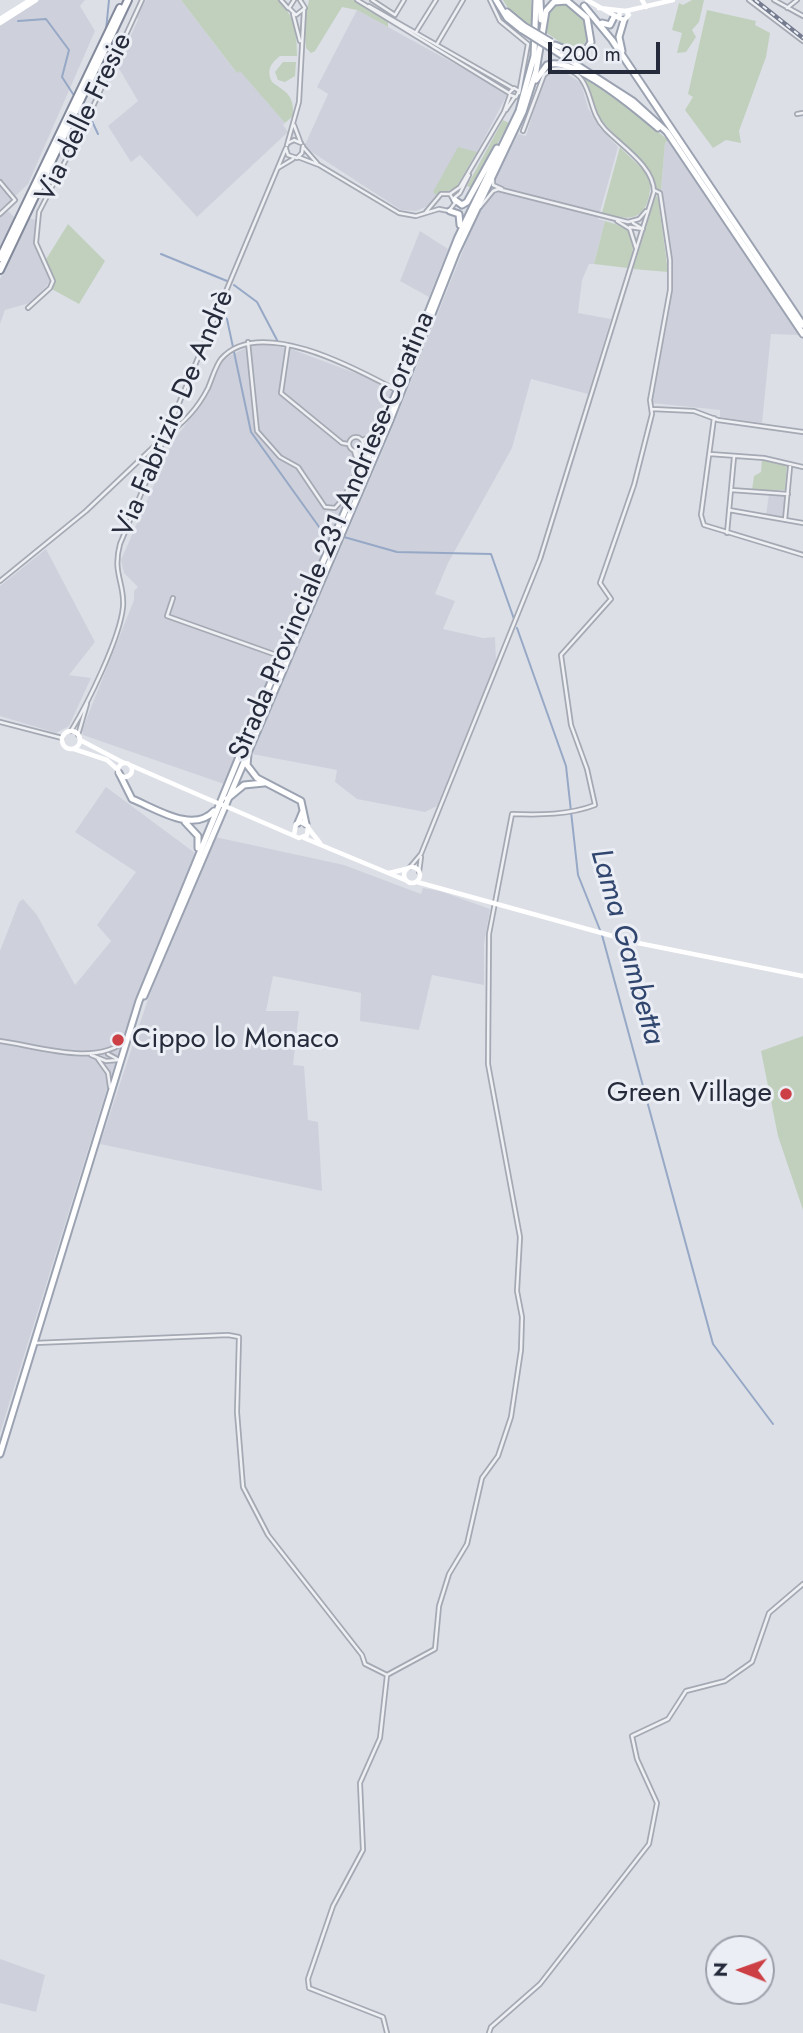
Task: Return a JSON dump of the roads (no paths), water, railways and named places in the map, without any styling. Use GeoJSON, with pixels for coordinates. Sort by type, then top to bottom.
{"type":"FeatureCollection","features":[{"type":"Feature","properties":{"kind":"highway"},"geometry":{"type":"LineString","coordinates":[[0,270],[117,25],[126,0]]}},
{"type":"Feature","properties":{"kind":"highway"},"geometry":{"type":"LineString","coordinates":[[0,258],[126,0]]}},
{"type":"Feature","properties":{"kind":"main road"},"geometry":{"type":"LineString","coordinates":[[0,21],[30,0]]}},
{"type":"Feature","properties":{"kind":"main road"},"geometry":{"type":"LineString","coordinates":[[0,21],[36,0]]}},
{"type":"Feature","properties":{"kind":"main road"},"geometry":{"type":"LineString","coordinates":[[498,0],[523,28],[633,101],[677,143],[803,325]]}},
{"type":"Feature","properties":{"kind":"main road"},"geometry":{"type":"LineString","coordinates":[[536,0],[538,43]]}},
{"type":"Feature","properties":{"kind":"main road"},"geometry":{"type":"LineString","coordinates":[[536,0],[538,43]]}},
{"type":"Feature","properties":{"kind":"main road"},"geometry":{"type":"LineString","coordinates":[[577,0],[622,16]]}},
{"type":"Feature","properties":{"kind":"main road"},"geometry":{"type":"LineString","coordinates":[[642,0],[646,7]]}},
{"type":"Feature","properties":{"kind":"main road"},"geometry":{"type":"LineString","coordinates":[[585,3],[605,25],[646,7],[673,0]]}},
{"type":"Feature","properties":{"kind":"main road"},"geometry":{"type":"LineString","coordinates":[[538,43],[548,7],[558,1],[568,1],[587,19],[591,43],[586,50],[577,54],[552,45]]}},
{"type":"Feature","properties":{"kind":"main road"},"geometry":{"type":"LineString","coordinates":[[585,3],[638,78],[677,143],[803,334]]}},
{"type":"Feature","properties":{"kind":"main road"},"geometry":{"type":"LineString","coordinates":[[622,16],[620,43],[638,78]]}},
{"type":"Feature","properties":{"kind":"main road","name":"Strada Provinciale 231 Andriese-Coratina"},"geometry":{"type":"LineString","coordinates":[[0,1454],[129,1031],[196,859],[253,736],[389,423],[470,221],[523,112],[533,82],[538,43]]}},
{"type":"Feature","properties":{"kind":"main road","name":"Strada Provinciale 231 Andriese-Coratina"},"geometry":{"type":"LineString","coordinates":[[129,1031],[282,657],[390,409],[458,237],[526,91],[538,43]]}},
{"type":"Feature","properties":{"kind":"main road"},"geometry":{"type":"LineString","coordinates":[[523,112],[540,71],[552,63],[563,63],[620,97],[677,143]]}},
{"type":"Feature","properties":{"kind":"main road"},"geometry":{"type":"LineString","coordinates":[[453,197],[462,205],[467,202],[487,160],[507,134]]}},
{"type":"Feature","properties":{"kind":"main road"},"geometry":{"type":"LineString","coordinates":[[450,211],[461,217],[458,237]]}},
{"type":"Feature","properties":{"kind":"main road"},"geometry":{"type":"LineString","coordinates":[[147,775],[118,771],[97,756],[65,746],[62,738],[71,731],[147,775],[409,883],[433,886],[638,943],[803,976]]}},
{"type":"Feature","properties":{"kind":"main road"},"geometry":{"type":"LineString","coordinates":[[253,736],[247,765],[266,783],[295,796],[304,808],[307,826],[303,838]]}},
{"type":"Feature","properties":{"kind":"main road"},"geometry":{"type":"LineString","coordinates":[[73,749],[79,737]]}},
{"type":"Feature","properties":{"kind":"main road"},"geometry":{"type":"LineString","coordinates":[[118,771],[127,764]]}},
{"type":"Feature","properties":{"kind":"main road"},"geometry":{"type":"LineString","coordinates":[[125,788],[130,774],[127,764]]}},
{"type":"Feature","properties":{"kind":"main road"},"geometry":{"type":"LineString","coordinates":[[118,771],[132,799],[183,820],[198,835],[196,859]]}},
{"type":"Feature","properties":{"kind":"main road"},"geometry":{"type":"LineString","coordinates":[[183,820],[204,819],[224,799],[244,785],[266,783]]}},
{"type":"Feature","properties":{"kind":"main road"},"geometry":{"type":"LineString","coordinates":[[294,835],[304,808]]}},
{"type":"Feature","properties":{"kind":"main road"},"geometry":{"type":"LineString","coordinates":[[274,826],[307,826],[323,846]]}},
{"type":"Feature","properties":{"kind":"main road"},"geometry":{"type":"LineString","coordinates":[[388,873],[408,868],[420,873],[433,886]]}},
{"type":"Feature","properties":{"kind":"main road"},"geometry":{"type":"LineString","coordinates":[[405,880],[408,868]]}},
{"type":"Feature","properties":{"kind":"main road"},"geometry":{"type":"LineString","coordinates":[[417,882],[420,873]]}},
{"type":"Feature","properties":{"kind":"street","name":"Via delle Fresie"},"geometry":{"type":"LineString","coordinates":[[28,308],[50,288],[53,281],[36,243],[39,212],[90,113],[142,0]]}},
{"type":"Feature","properties":{"kind":"street"},"geometry":{"type":"LineString","coordinates":[[281,0],[291,12],[299,15],[308,0]]}},
{"type":"Feature","properties":{"kind":"street"},"geometry":{"type":"LineString","coordinates":[[294,0],[289,6],[298,27],[301,52]]}},
{"type":"Feature","properties":{"kind":"street"},"geometry":{"type":"LineString","coordinates":[[300,0],[304,9],[301,52]]}},
{"type":"Feature","properties":{"kind":"street"},"geometry":{"type":"LineString","coordinates":[[357,0],[416,34],[509,94],[517,95]]}},
{"type":"Feature","properties":{"kind":"street"},"geometry":{"type":"LineString","coordinates":[[372,0],[395,15],[404,0]]}},
{"type":"Feature","properties":{"kind":"street"},"geometry":{"type":"LineString","coordinates":[[416,34],[436,0]]}},
{"type":"Feature","properties":{"kind":"street"},"geometry":{"type":"LineString","coordinates":[[437,44],[463,0]]}},
{"type":"Feature","properties":{"kind":"street"},"geometry":{"type":"LineString","coordinates":[[302,144],[293,141],[286,146],[288,155],[319,165],[399,214],[423,214],[439,209],[450,211],[453,197],[503,112],[517,95],[523,79],[528,44],[500,21],[490,0]]}},
{"type":"Feature","properties":{"kind":"street"},"geometry":{"type":"LineString","coordinates":[[749,0],[803,41]]}},
{"type":"Feature","properties":{"kind":"street"},"geometry":{"type":"LineString","coordinates":[[774,0],[803,16]]}},
{"type":"Feature","properties":{"kind":"street"},"geometry":{"type":"LineString","coordinates":[[787,8],[797,0]]}},
{"type":"Feature","properties":{"kind":"street"},"geometry":{"type":"LineString","coordinates":[[368,5],[383,7]]}},
{"type":"Feature","properties":{"kind":"street"},"geometry":{"type":"LineString","coordinates":[[416,34],[513,88],[517,95]]}},
{"type":"Feature","properties":{"kind":"street","name":"Via Fabrizio De Andrè"},"geometry":{"type":"LineString","coordinates":[[88,700],[121,620],[123,604],[116,557],[120,544],[286,146],[299,102],[301,52]]}},
{"type":"Feature","properties":{"kind":"street"},"geometry":{"type":"LineString","coordinates":[[408,868],[421,853],[540,559],[654,190],[648,172],[598,120],[582,80],[568,69],[552,69],[544,75],[523,131]]}},
{"type":"Feature","properties":{"kind":"street"},"geometry":{"type":"LineString","coordinates":[[503,112],[509,94],[523,79]]}},
{"type":"Feature","properties":{"kind":"street"},"geometry":{"type":"LineString","coordinates":[[797,114],[803,113]]}},
{"type":"Feature","properties":{"kind":"street"},"geometry":{"type":"LineString","coordinates":[[293,125],[302,144],[319,165]]}},
{"type":"Feature","properties":{"kind":"street"},"geometry":{"type":"LineString","coordinates":[[276,170],[297,158],[302,144]]}},
{"type":"Feature","properties":{"kind":"street"},"geometry":{"type":"LineString","coordinates":[[495,169],[493,185],[643,229]]}},
{"type":"Feature","properties":{"kind":"street"},"geometry":{"type":"LineString","coordinates":[[0,183],[15,200],[0,214]]}},
{"type":"Feature","properties":{"kind":"street"},"geometry":{"type":"LineString","coordinates":[[387,1675],[435,1649],[439,1606],[449,1574],[467,1544],[482,1478],[498,1456],[510,1417],[521,1350],[522,1317],[517,1291],[520,1237],[488,1064],[489,934],[512,814],[544,815],[581,810],[595,805],[587,769],[571,725],[561,655],[611,599],[600,583],[634,485],[652,409],[650,400],[662,346],[670,283],[660,193],[654,190]]}},
{"type":"Feature","properties":{"kind":"street"},"geometry":{"type":"LineString","coordinates":[[470,221],[493,191],[509,191]]}},
{"type":"Feature","properties":{"kind":"street"},"geometry":{"type":"LineString","coordinates":[[423,214],[441,194],[453,197]]}},
{"type":"Feature","properties":{"kind":"street"},"geometry":{"type":"LineString","coordinates":[[436,202],[439,209]]}},
{"type":"Feature","properties":{"kind":"street"},"geometry":{"type":"LineString","coordinates":[[627,224],[643,216],[650,204]]}},
{"type":"Feature","properties":{"kind":"street"},"geometry":{"type":"LineString","coordinates":[[627,224],[635,237],[636,252]]}},
{"type":"Feature","properties":{"kind":"street"},"geometry":{"type":"LineString","coordinates":[[0,581],[86,511],[165,436],[181,425],[206,391],[219,361],[248,342],[257,340],[288,345],[362,372],[397,391]]}},
{"type":"Feature","properties":{"kind":"street"},"geometry":{"type":"LineString","coordinates":[[248,342],[258,433],[279,457],[298,467],[325,507],[335,508],[348,492],[358,467],[355,451]]}},
{"type":"Feature","properties":{"kind":"street"},"geometry":{"type":"LineString","coordinates":[[288,345],[281,393],[355,451],[362,462],[358,484]]}},
{"type":"Feature","properties":{"kind":"street"},"geometry":{"type":"LineString","coordinates":[[348,444],[352,437],[362,440],[373,436],[390,409]]}},
{"type":"Feature","properties":{"kind":"street"},"geometry":{"type":"LineString","coordinates":[[652,409],[694,411],[714,418],[803,432]]}},
{"type":"Feature","properties":{"kind":"street"},"geometry":{"type":"LineString","coordinates":[[714,418],[701,516],[704,525],[803,555]]}},
{"type":"Feature","properties":{"kind":"street"},"geometry":{"type":"LineString","coordinates":[[355,451],[362,447],[362,440]]}},
{"type":"Feature","properties":{"kind":"street"},"geometry":{"type":"LineString","coordinates":[[709,454],[790,462],[785,520]]}},
{"type":"Feature","properties":{"kind":"street"},"geometry":{"type":"LineString","coordinates":[[727,533],[734,456]]}},
{"type":"Feature","properties":{"kind":"street"},"geometry":{"type":"LineString","coordinates":[[790,467],[803,467]]}},
{"type":"Feature","properties":{"kind":"street"},"geometry":{"type":"LineString","coordinates":[[731,490],[788,494]]}},
{"type":"Feature","properties":{"kind":"street"},"geometry":{"type":"LineString","coordinates":[[729,510],[803,523]]}},
{"type":"Feature","properties":{"kind":"street"},"geometry":{"type":"LineString","coordinates":[[173,598],[167,616],[282,657]]}},
{"type":"Feature","properties":{"kind":"street"},"geometry":{"type":"LineString","coordinates":[[71,731],[88,700]]}},
{"type":"Feature","properties":{"kind":"street"},"geometry":{"type":"LineString","coordinates":[[79,737],[88,700]]}},
{"type":"Feature","properties":{"kind":"street"},"geometry":{"type":"LineString","coordinates":[[0,722],[62,738]]}},
{"type":"Feature","properties":{"kind":"street"},"geometry":{"type":"LineString","coordinates":[[420,873],[421,853]]}},
{"type":"Feature","properties":{"kind":"street"},"geometry":{"type":"LineString","coordinates":[[104,1054],[126,1040]]}},
{"type":"Feature","properties":{"kind":"street"},"geometry":{"type":"LineString","coordinates":[[0,1041],[91,1055],[104,1054],[119,1060]]}},
{"type":"Feature","properties":{"kind":"street"},"geometry":{"type":"LineString","coordinates":[[91,1055],[98,1059],[108,1074],[110,1088]]}},
{"type":"Feature","properties":{"kind":"street"},"geometry":{"type":"LineString","coordinates":[[98,1059],[119,1060]]}},
{"type":"Feature","properties":{"kind":"street"},"geometry":{"type":"LineString","coordinates":[[35,1343],[228,1335],[239,1337],[237,1412],[243,1487],[268,1535],[292,1569],[366,1664],[387,1675]]}},
{"type":"Feature","properties":{"kind":"street"},"geometry":{"type":"LineString","coordinates":[[489,2033],[491,2027],[540,1984],[649,1844],[657,1803],[637,1759],[632,1736],[668,1719],[685,1690],[725,1681],[752,1661],[769,1613],[803,1584]]}},
{"type":"Feature","properties":{"kind":"street"},"geometry":{"type":"LineString","coordinates":[[387,1675],[380,1738],[360,1783],[363,1850],[333,1906],[308,1979],[309,1988],[383,2017],[387,2033]]}},
{"type":"Feature","properties":{"kind":"waterway","name":"Lama Gambetta"},"geometry":{"type":"LineString","coordinates":[[106,30],[109,0]]}},
{"type":"Feature","properties":{"kind":"waterway"},"geometry":{"type":"LineString","coordinates":[[18,21],[46,19],[69,50],[62,77],[73,94]]}},
{"type":"Feature","properties":{"kind":"waterway"},"geometry":{"type":"LineString","coordinates":[[85,109],[88,113]]}},
{"type":"Feature","properties":{"kind":"waterway"},"geometry":{"type":"LineString","coordinates":[[91,119],[98,134]]}},
{"type":"Feature","properties":{"kind":"waterway"},"geometry":{"type":"LineString","coordinates":[[161,254],[227,281]]}},
{"type":"Feature","properties":{"kind":"waterway"},"geometry":{"type":"LineString","coordinates":[[234,285],[257,302],[277,340]]}},
{"type":"Feature","properties":{"kind":"waterway","name":"Lama Gambetta"},"geometry":{"type":"LineString","coordinates":[[220,314],[227,319],[251,432],[322,531],[331,534]]}},
{"type":"Feature","properties":{"kind":"waterway","name":"Lama Gambetta"},"geometry":{"type":"LineString","coordinates":[[344,537],[397,552],[491,554],[514,619]]}},
{"type":"Feature","properties":{"kind":"waterway","name":"Lama Gambetta"},"geometry":{"type":"LineString","coordinates":[[517,628],[566,766],[578,875],[600,930]]}},
{"type":"Feature","properties":{"kind":"waterway","name":"Lama Gambetta"},"geometry":{"type":"LineString","coordinates":[[602,935],[713,1344],[773,1424]]}},
{"type":"Feature","properties":{"kind":"railway"},"geometry":{"type":"LineString","coordinates":[[755,0],[803,38]]}},
{"type":"Feature","properties":{"kind":"place","name":"Cippo lo Monaco"},"geometry":{"type":"Point","coordinates":[118,1040]}},
{"type":"Feature","properties":{"kind":"place","name":"Green Village"},"geometry":{"type":"Point","coordinates":[786,1094]}}]}
